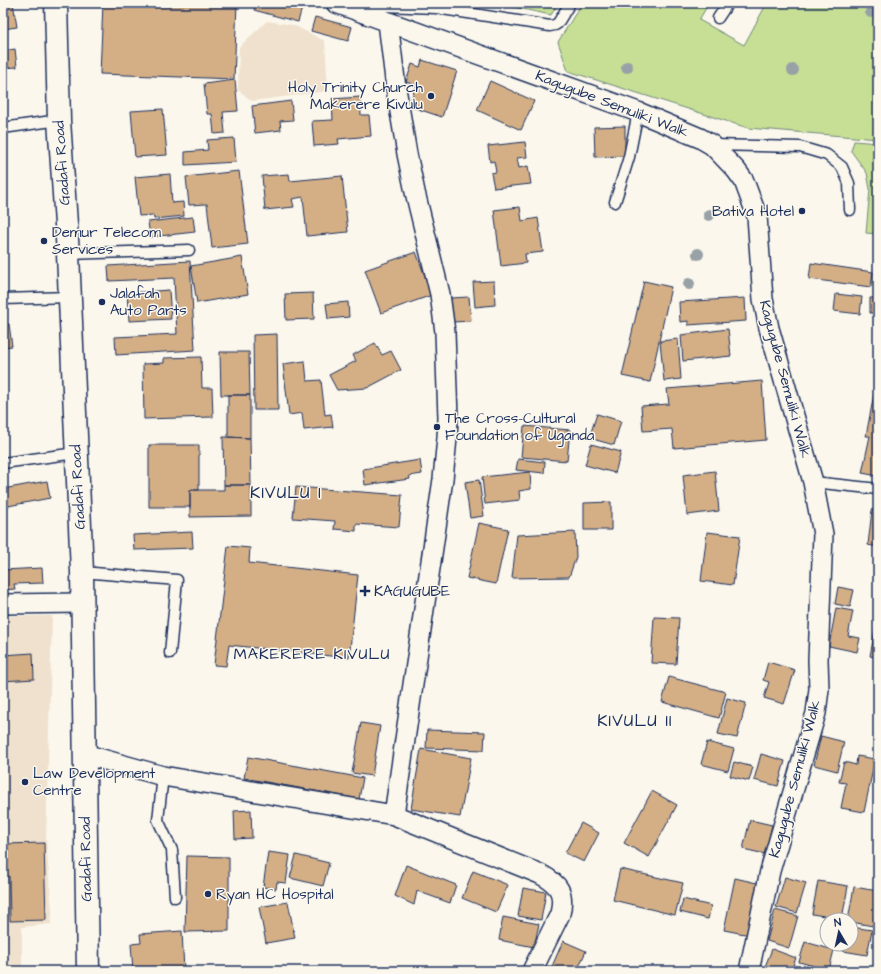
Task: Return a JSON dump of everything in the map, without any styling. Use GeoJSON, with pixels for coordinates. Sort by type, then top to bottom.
{"type":"FeatureCollection","features":[{"type":"Feature","properties":{"kind":"street","name":"Gadafi Road"},"geometry":{"type":"LineString","coordinates":[[56,3],[59,120],[68,254],[82,572],[88,971]]}},
{"type":"Feature","properties":{"kind":"street","name":"Kagugube Semuliki Walk"},"geometry":{"type":"LineString","coordinates":[[338,4],[638,112],[700,138],[712,145],[736,170],[744,181],[758,216],[762,299],[813,482],[823,534],[818,660],[819,689],[816,707],[808,744],[770,871],[749,971]]}},
{"type":"Feature","properties":{"kind":"street"},"geometry":{"type":"LineString","coordinates":[[388,22],[396,88],[407,154],[441,302],[445,332],[448,418],[443,479],[394,815]]}},
{"type":"Feature","properties":{"kind":"street"},"geometry":{"type":"LineString","coordinates":[[3,604],[82,603]]}},
{"type":"Feature","properties":{"kind":"street"},"geometry":{"type":"LineString","coordinates":[[84,754],[163,776],[394,815],[540,874],[550,879],[557,885],[562,896],[562,904],[560,914],[532,971]]}},
{"type":"Feature","properties":{"kind":"lane"},"geometry":{"type":"LineString","coordinates":[[338,4],[436,8],[550,26],[558,23],[570,3]]}},
{"type":"Feature","properties":{"kind":"lane"},"geometry":{"type":"LineString","coordinates":[[718,18],[728,3]]}},
{"type":"Feature","properties":{"kind":"lane"},"geometry":{"type":"LineString","coordinates":[[615,202],[629,157],[638,112]]}},
{"type":"Feature","properties":{"kind":"lane"},"geometry":{"type":"LineString","coordinates":[[3,128],[59,120]]}},
{"type":"Feature","properties":{"kind":"lane"},"geometry":{"type":"LineString","coordinates":[[712,145],[800,147],[827,155],[842,166],[849,183],[850,210]]}},
{"type":"Feature","properties":{"kind":"lane"},"geometry":{"type":"LineString","coordinates":[[68,254],[190,250]]}},
{"type":"Feature","properties":{"kind":"lane"},"geometry":{"type":"LineString","coordinates":[[3,299],[70,297]]}},
{"type":"Feature","properties":{"kind":"lane"},"geometry":{"type":"LineString","coordinates":[[3,463],[76,453]]}},
{"type":"Feature","properties":{"kind":"lane"},"geometry":{"type":"LineString","coordinates":[[813,482],[878,489]]}},
{"type":"Feature","properties":{"kind":"lane"},"geometry":{"type":"LineString","coordinates":[[82,572],[176,580],[170,652]]}},
{"type":"Feature","properties":{"kind":"lane"},"geometry":{"type":"LineString","coordinates":[[163,776],[158,820],[172,850],[175,897]]}},
{"type":"Feature","properties":{"kind":"shaded area"},"geometry":{"type":"Polygon","coordinates":[[[267,21],[293,25],[325,41],[328,91],[252,101],[238,90],[239,47],[267,21]]]}},
{"type":"Feature","properties":{"kind":"shaded area","name":"Law Development Centre"},"geometry":{"type":"Polygon","coordinates":[[[3,616],[52,616],[46,839],[52,912],[51,924],[22,927],[22,971],[3,971],[3,616]]]}},
{"type":"Feature","properties":{"kind":"green space"},"geometry":{"type":"Polygon","coordinates":[[[494,3],[558,3],[551,15],[494,3]]]}},
{"type":"Feature","properties":{"kind":"green space"},"geometry":{"type":"Polygon","coordinates":[[[582,3],[709,3],[699,20],[744,45],[767,3],[878,3],[878,139],[748,128],[568,71],[558,42],[582,3]]]}},
{"type":"Feature","properties":{"kind":"green space"},"geometry":{"type":"Polygon","coordinates":[[[854,141],[878,143],[878,234],[866,233],[870,189],[867,173],[851,151],[854,141]]]}},
{"type":"Feature","properties":{"kind":"building"},"geometry":{"type":"Polygon","coordinates":[[[3,3],[13,3],[17,27],[3,29],[3,3]]]}},
{"type":"Feature","properties":{"kind":"building"},"geometry":{"type":"Polygon","coordinates":[[[103,3],[237,3],[234,79],[100,74],[103,3]]]}},
{"type":"Feature","properties":{"kind":"building"},"geometry":{"type":"Polygon","coordinates":[[[256,3],[303,4],[298,22],[254,10],[256,3]]]}},
{"type":"Feature","properties":{"kind":"building"},"geometry":{"type":"Polygon","coordinates":[[[315,17],[352,27],[348,41],[311,31],[315,17]]]}},
{"type":"Feature","properties":{"kind":"building"},"geometry":{"type":"Polygon","coordinates":[[[15,49],[17,67],[3,68],[3,51],[15,49]]]}},
{"type":"Feature","properties":{"kind":"building","name":"Holy Trinity Church Makerere Kivulu"},"geometry":{"type":"Polygon","coordinates":[[[422,60],[457,71],[442,117],[409,106],[416,85],[406,82],[412,64],[420,67],[422,60]]]}},
{"type":"Feature","properties":{"kind":"building"},"geometry":{"type":"Polygon","coordinates":[[[235,80],[238,111],[223,112],[225,133],[214,134],[212,114],[207,114],[204,84],[235,80]]]}},
{"type":"Feature","properties":{"kind":"building"},"geometry":{"type":"Polygon","coordinates":[[[490,81],[534,101],[521,130],[477,110],[490,81]]]}},
{"type":"Feature","properties":{"kind":"building"},"geometry":{"type":"Polygon","coordinates":[[[360,97],[361,115],[369,115],[371,136],[338,139],[339,144],[314,146],[312,121],[333,120],[332,99],[360,97]]]}},
{"type":"Feature","properties":{"kind":"building"},"geometry":{"type":"Polygon","coordinates":[[[291,101],[293,120],[280,121],[281,130],[255,133],[252,106],[291,101]]]}},
{"type":"Feature","properties":{"kind":"building"},"geometry":{"type":"Polygon","coordinates":[[[163,109],[167,155],[135,157],[131,111],[163,109]]]}},
{"type":"Feature","properties":{"kind":"building"},"geometry":{"type":"Polygon","coordinates":[[[625,126],[625,156],[595,157],[594,127],[625,126]]]}},
{"type":"Feature","properties":{"kind":"building"},"geometry":{"type":"Polygon","coordinates":[[[234,138],[236,162],[185,165],[185,152],[208,150],[207,140],[234,138]]]}},
{"type":"Feature","properties":{"kind":"building"},"geometry":{"type":"Polygon","coordinates":[[[525,142],[527,157],[517,158],[519,168],[528,166],[531,184],[494,188],[491,173],[496,172],[494,161],[490,162],[488,146],[525,142]]]}},
{"type":"Feature","properties":{"kind":"building"},"geometry":{"type":"Polygon","coordinates":[[[239,171],[248,244],[212,248],[207,204],[189,205],[186,177],[239,171]]]}},
{"type":"Feature","properties":{"kind":"building"},"geometry":{"type":"Polygon","coordinates":[[[170,174],[172,203],[183,202],[184,216],[154,219],[153,215],[139,216],[135,177],[170,174]]]}},
{"type":"Feature","properties":{"kind":"building"},"geometry":{"type":"Polygon","coordinates":[[[289,174],[290,181],[342,176],[348,232],[307,236],[303,197],[292,199],[294,207],[265,210],[262,176],[289,174]]]}},
{"type":"Feature","properties":{"kind":"building"},"geometry":{"type":"Polygon","coordinates":[[[520,207],[522,221],[538,218],[543,252],[525,254],[526,263],[501,266],[494,210],[520,207]]]}},
{"type":"Feature","properties":{"kind":"building"},"geometry":{"type":"Polygon","coordinates":[[[193,217],[195,232],[150,237],[148,222],[193,217]]]}},
{"type":"Feature","properties":{"kind":"building"},"geometry":{"type":"Polygon","coordinates":[[[416,252],[432,295],[381,313],[365,270],[416,252]]]}},
{"type":"Feature","properties":{"kind":"building"},"geometry":{"type":"Polygon","coordinates":[[[242,257],[248,294],[197,303],[191,266],[242,257]]]}},
{"type":"Feature","properties":{"kind":"building"},"geometry":{"type":"Polygon","coordinates":[[[190,261],[195,350],[116,355],[115,337],[177,334],[174,278],[109,281],[108,266],[190,261]]]}},
{"type":"Feature","properties":{"kind":"building"},"geometry":{"type":"Polygon","coordinates":[[[811,263],[873,272],[871,287],[809,279],[811,263]]]}},
{"type":"Feature","properties":{"kind":"building"},"geometry":{"type":"Polygon","coordinates":[[[494,281],[495,305],[475,307],[473,282],[494,281]]]}},
{"type":"Feature","properties":{"kind":"building"},"geometry":{"type":"Polygon","coordinates":[[[644,281],[671,287],[650,382],[622,376],[644,281]]]}},
{"type":"Feature","properties":{"kind":"building"},"geometry":{"type":"Polygon","coordinates":[[[169,290],[171,319],[129,321],[127,293],[169,290]]]}},
{"type":"Feature","properties":{"kind":"building"},"geometry":{"type":"Polygon","coordinates":[[[313,293],[314,319],[286,320],[285,294],[313,293]]]}},
{"type":"Feature","properties":{"kind":"building"},"geometry":{"type":"Polygon","coordinates":[[[836,294],[862,297],[860,314],[834,311],[836,294]]]}},
{"type":"Feature","properties":{"kind":"building"},"geometry":{"type":"Polygon","coordinates":[[[469,297],[471,321],[453,322],[451,298],[469,297]]]}},
{"type":"Feature","properties":{"kind":"building"},"geometry":{"type":"Polygon","coordinates":[[[745,298],[746,321],[688,325],[688,321],[680,322],[679,302],[745,298]]]}},
{"type":"Feature","properties":{"kind":"building"},"geometry":{"type":"Polygon","coordinates":[[[870,298],[878,298],[878,313],[870,313],[870,298]]]}},
{"type":"Feature","properties":{"kind":"building"},"geometry":{"type":"Polygon","coordinates":[[[348,302],[349,317],[328,319],[326,304],[348,302]]]}},
{"type":"Feature","properties":{"kind":"building"},"geometry":{"type":"Polygon","coordinates":[[[3,324],[9,324],[12,346],[3,347],[3,324]]]}},
{"type":"Feature","properties":{"kind":"building"},"geometry":{"type":"Polygon","coordinates":[[[728,329],[731,356],[683,361],[681,335],[728,329]]]}},
{"type":"Feature","properties":{"kind":"building"},"geometry":{"type":"Polygon","coordinates":[[[277,334],[278,410],[254,410],[253,335],[277,334]]]}},
{"type":"Feature","properties":{"kind":"building"},"geometry":{"type":"Polygon","coordinates":[[[678,339],[681,379],[664,381],[660,341],[678,339]]]}},
{"type":"Feature","properties":{"kind":"building"},"geometry":{"type":"Polygon","coordinates":[[[375,343],[382,355],[391,351],[401,370],[367,388],[337,390],[329,375],[356,361],[353,355],[375,343]]]}},
{"type":"Feature","properties":{"kind":"building"},"geometry":{"type":"Polygon","coordinates":[[[220,352],[249,352],[250,395],[221,395],[220,352]]]}},
{"type":"Feature","properties":{"kind":"building"},"geometry":{"type":"Polygon","coordinates":[[[201,357],[202,388],[212,388],[213,417],[144,419],[143,364],[164,363],[164,358],[201,357]]]}},
{"type":"Feature","properties":{"kind":"building"},"geometry":{"type":"Polygon","coordinates":[[[305,361],[307,381],[321,380],[325,415],[331,414],[333,427],[304,430],[302,413],[289,415],[283,364],[305,361]]]}},
{"type":"Feature","properties":{"kind":"building"},"geometry":{"type":"Polygon","coordinates":[[[762,381],[766,440],[674,448],[672,429],[643,431],[641,406],[669,404],[667,389],[762,381]]]}},
{"type":"Feature","properties":{"kind":"building"},"geometry":{"type":"Polygon","coordinates":[[[878,384],[878,476],[862,473],[870,436],[866,436],[874,394],[876,395],[878,384]]]}},
{"type":"Feature","properties":{"kind":"building"},"geometry":{"type":"Polygon","coordinates":[[[228,395],[250,395],[250,438],[228,437],[228,395]]]}},
{"type":"Feature","properties":{"kind":"building"},"geometry":{"type":"Polygon","coordinates":[[[597,414],[621,421],[614,445],[589,438],[597,414]]]}},
{"type":"Feature","properties":{"kind":"building"},"geometry":{"type":"Polygon","coordinates":[[[524,426],[570,430],[567,461],[521,457],[524,426]]]}},
{"type":"Feature","properties":{"kind":"building"},"geometry":{"type":"Polygon","coordinates":[[[223,437],[250,438],[251,485],[224,485],[223,437]]]}},
{"type":"Feature","properties":{"kind":"building"},"geometry":{"type":"Polygon","coordinates":[[[591,444],[621,452],[615,473],[585,465],[591,444]]]}},
{"type":"Feature","properties":{"kind":"building"},"geometry":{"type":"Polygon","coordinates":[[[149,445],[199,445],[199,490],[190,490],[190,507],[149,507],[149,445]]]}},
{"type":"Feature","properties":{"kind":"building"},"geometry":{"type":"Polygon","coordinates":[[[518,459],[545,462],[544,473],[516,470],[518,459]]]}},
{"type":"Feature","properties":{"kind":"building"},"geometry":{"type":"Polygon","coordinates":[[[420,460],[422,474],[409,476],[410,479],[365,485],[363,469],[420,460]]]}},
{"type":"Feature","properties":{"kind":"building"},"geometry":{"type":"Polygon","coordinates":[[[715,471],[719,511],[687,515],[683,475],[715,471]]]}},
{"type":"Feature","properties":{"kind":"building"},"geometry":{"type":"Polygon","coordinates":[[[530,472],[531,489],[519,491],[520,500],[485,504],[482,477],[530,472]]]}},
{"type":"Feature","properties":{"kind":"building"},"geometry":{"type":"Polygon","coordinates":[[[479,480],[484,516],[470,518],[465,482],[479,480]]]}},
{"type":"Feature","properties":{"kind":"building"},"geometry":{"type":"Polygon","coordinates":[[[47,481],[50,498],[3,507],[3,489],[47,481]]]}},
{"type":"Feature","properties":{"kind":"building"},"geometry":{"type":"Polygon","coordinates":[[[224,485],[251,485],[251,516],[190,517],[190,490],[224,490],[224,485]]]}},
{"type":"Feature","properties":{"kind":"building"},"geometry":{"type":"Polygon","coordinates":[[[296,487],[402,495],[399,527],[356,524],[356,531],[334,529],[335,521],[293,518],[296,487]]]}},
{"type":"Feature","properties":{"kind":"building"},"geometry":{"type":"Polygon","coordinates":[[[611,502],[611,530],[584,530],[584,503],[611,502]]]}},
{"type":"Feature","properties":{"kind":"building"},"geometry":{"type":"Polygon","coordinates":[[[872,510],[878,510],[878,547],[868,545],[872,510]]]}},
{"type":"Feature","properties":{"kind":"building"},"geometry":{"type":"Polygon","coordinates":[[[479,523],[508,529],[496,584],[467,578],[479,523]]]}},
{"type":"Feature","properties":{"kind":"building"},"geometry":{"type":"Polygon","coordinates":[[[192,532],[193,548],[134,550],[133,535],[192,532]]]}},
{"type":"Feature","properties":{"kind":"building"},"geometry":{"type":"Polygon","coordinates":[[[575,532],[576,557],[569,577],[512,578],[517,535],[575,532]]]}},
{"type":"Feature","properties":{"kind":"building"},"geometry":{"type":"Polygon","coordinates":[[[707,532],[740,536],[733,585],[701,581],[707,532]]]}},
{"type":"Feature","properties":{"kind":"building"},"geometry":{"type":"Polygon","coordinates":[[[228,546],[250,548],[249,563],[358,575],[349,658],[229,645],[226,666],[214,665],[228,546]]]}},
{"type":"Feature","properties":{"kind":"building"},"geometry":{"type":"Polygon","coordinates":[[[42,568],[43,583],[14,584],[15,589],[3,590],[3,570],[42,568]]]}},
{"type":"Feature","properties":{"kind":"building"},"geometry":{"type":"Polygon","coordinates":[[[838,587],[854,590],[850,607],[835,604],[838,587]]]}},
{"type":"Feature","properties":{"kind":"building"},"geometry":{"type":"Polygon","coordinates":[[[836,608],[853,611],[848,636],[860,638],[857,652],[829,646],[836,608]]]}},
{"type":"Feature","properties":{"kind":"building"},"geometry":{"type":"Polygon","coordinates":[[[654,617],[679,618],[676,664],[651,663],[654,617]]]}},
{"type":"Feature","properties":{"kind":"building"},"geometry":{"type":"Polygon","coordinates":[[[876,625],[878,626],[878,658],[870,656],[876,625]]]}},
{"type":"Feature","properties":{"kind":"building"},"geometry":{"type":"Polygon","coordinates":[[[33,653],[34,679],[3,681],[3,655],[33,653]]]}},
{"type":"Feature","properties":{"kind":"building"},"geometry":{"type":"Polygon","coordinates":[[[768,662],[795,670],[784,704],[764,698],[769,682],[763,680],[768,662]]]}},
{"type":"Feature","properties":{"kind":"building"},"geometry":{"type":"Polygon","coordinates":[[[669,677],[726,692],[719,718],[662,702],[669,677]]]}},
{"type":"Feature","properties":{"kind":"building"},"geometry":{"type":"Polygon","coordinates":[[[727,698],[746,703],[737,738],[718,734],[727,698]]]}},
{"type":"Feature","properties":{"kind":"building"},"geometry":{"type":"Polygon","coordinates":[[[361,723],[380,726],[372,776],[352,773],[361,723]]]}},
{"type":"Feature","properties":{"kind":"building"},"geometry":{"type":"Polygon","coordinates":[[[427,730],[485,732],[484,750],[426,748],[427,730]]]}},
{"type":"Feature","properties":{"kind":"building"},"geometry":{"type":"Polygon","coordinates":[[[821,736],[844,742],[837,771],[814,765],[821,736]]]}},
{"type":"Feature","properties":{"kind":"building"},"geometry":{"type":"Polygon","coordinates":[[[707,742],[734,749],[728,771],[701,764],[707,742]]]}},
{"type":"Feature","properties":{"kind":"building"},"geometry":{"type":"Polygon","coordinates":[[[421,749],[471,758],[460,817],[411,809],[421,749]]]}},
{"type":"Feature","properties":{"kind":"building"},"geometry":{"type":"Polygon","coordinates":[[[761,754],[785,761],[778,786],[754,780],[761,754]]]}},
{"type":"Feature","properties":{"kind":"building"},"geometry":{"type":"Polygon","coordinates":[[[857,756],[875,759],[864,812],[841,808],[846,783],[839,782],[844,762],[856,765],[857,756]]]}},
{"type":"Feature","properties":{"kind":"building"},"geometry":{"type":"Polygon","coordinates":[[[248,757],[363,778],[359,799],[244,778],[248,757]]]}},
{"type":"Feature","properties":{"kind":"building"},"geometry":{"type":"Polygon","coordinates":[[[734,762],[753,767],[749,781],[730,776],[734,762]]]}},
{"type":"Feature","properties":{"kind":"building"},"geometry":{"type":"Polygon","coordinates":[[[652,791],[677,805],[649,857],[624,843],[652,791]]]}},
{"type":"Feature","properties":{"kind":"building"},"geometry":{"type":"Polygon","coordinates":[[[251,810],[252,838],[235,839],[234,811],[251,810]]]}},
{"type":"Feature","properties":{"kind":"building"},"geometry":{"type":"Polygon","coordinates":[[[750,820],[772,825],[765,854],[743,849],[750,820]]]}},
{"type":"Feature","properties":{"kind":"building"},"geometry":{"type":"Polygon","coordinates":[[[581,823],[599,833],[584,862],[565,853],[581,823]]]}},
{"type":"Feature","properties":{"kind":"building"},"geometry":{"type":"Polygon","coordinates":[[[44,843],[46,920],[10,921],[9,876],[3,876],[3,844],[44,843]]]}},
{"type":"Feature","properties":{"kind":"building"},"geometry":{"type":"Polygon","coordinates":[[[268,852],[290,855],[286,883],[277,882],[276,889],[263,887],[268,852]]]}},
{"type":"Feature","properties":{"kind":"building"},"geometry":{"type":"Polygon","coordinates":[[[296,855],[329,863],[323,886],[290,878],[296,855]]]}},
{"type":"Feature","properties":{"kind":"building","name":"Ryan HC Hospital"},"geometry":{"type":"Polygon","coordinates":[[[187,856],[229,857],[229,931],[185,932],[187,856]]]}},
{"type":"Feature","properties":{"kind":"building"},"geometry":{"type":"Polygon","coordinates":[[[406,865],[456,885],[450,903],[417,891],[414,905],[395,896],[406,865]]]}},
{"type":"Feature","properties":{"kind":"building"},"geometry":{"type":"Polygon","coordinates":[[[620,869],[683,883],[675,915],[613,900],[620,869]]]}},
{"type":"Feature","properties":{"kind":"building"},"geometry":{"type":"Polygon","coordinates":[[[473,871],[508,885],[496,912],[462,898],[473,871]]]}},
{"type":"Feature","properties":{"kind":"building"},"geometry":{"type":"Polygon","coordinates":[[[785,877],[806,883],[797,913],[776,907],[785,877]]]}},
{"type":"Feature","properties":{"kind":"building"},"geometry":{"type":"Polygon","coordinates":[[[735,878],[761,884],[750,935],[724,930],[735,878]]]}},
{"type":"Feature","properties":{"kind":"building"},"geometry":{"type":"Polygon","coordinates":[[[818,881],[848,886],[843,912],[819,912],[819,915],[812,914],[818,881]]]}},
{"type":"Feature","properties":{"kind":"building"},"geometry":{"type":"Polygon","coordinates":[[[854,887],[878,891],[873,926],[859,923],[859,912],[849,912],[854,887]]]}},
{"type":"Feature","properties":{"kind":"building"},"geometry":{"type":"Polygon","coordinates":[[[523,888],[546,892],[541,920],[518,916],[523,888]]]}},
{"type":"Feature","properties":{"kind":"building"},"geometry":{"type":"Polygon","coordinates":[[[683,899],[711,906],[708,919],[680,912],[683,899]]]}},
{"type":"Feature","properties":{"kind":"building"},"geometry":{"type":"Polygon","coordinates":[[[288,902],[295,938],[266,943],[259,907],[288,902]]]}},
{"type":"Feature","properties":{"kind":"building"},"geometry":{"type":"Polygon","coordinates":[[[775,910],[798,916],[789,948],[767,941],[775,910]]]}},
{"type":"Feature","properties":{"kind":"building"},"geometry":{"type":"Polygon","coordinates":[[[503,917],[539,924],[534,947],[499,940],[503,917]]]}},
{"type":"Feature","properties":{"kind":"building"},"geometry":{"type":"Polygon","coordinates":[[[859,928],[872,930],[867,955],[849,952],[859,952],[859,928]]]}},
{"type":"Feature","properties":{"kind":"building"},"geometry":{"type":"Polygon","coordinates":[[[182,931],[184,971],[133,971],[131,944],[141,943],[140,934],[182,931]]]}},
{"type":"Feature","properties":{"kind":"building"},"geometry":{"type":"Polygon","coordinates":[[[563,941],[586,951],[577,971],[550,971],[563,941]]]}},
{"type":"Feature","properties":{"kind":"building"},"geometry":{"type":"Polygon","coordinates":[[[805,942],[819,946],[819,952],[834,952],[829,970],[799,962],[805,942]]]}},
{"type":"Feature","properties":{"kind":"building"},"geometry":{"type":"Polygon","coordinates":[[[772,949],[796,958],[791,971],[769,971],[764,969],[772,949]]]}},
{"type":"Feature","properties":{"kind":"place","name":"Holy Trinity Church Makerere Kivulu"},"geometry":{"type":"Point","coordinates":[431,96]}},
{"type":"Feature","properties":{"kind":"place","name":"Bativa Hotel"},"geometry":{"type":"Point","coordinates":[802,211]}},
{"type":"Feature","properties":{"kind":"place","name":"Demur Telecom Services"},"geometry":{"type":"Point","coordinates":[44,241]}},
{"type":"Feature","properties":{"kind":"place","name":"Jalafah Auto Parts"},"geometry":{"type":"Point","coordinates":[102,302]}},
{"type":"Feature","properties":{"kind":"place","name":"The Cross-Cultural Foundation of Uganda"},"geometry":{"type":"Point","coordinates":[437,427]}},
{"type":"Feature","properties":{"kind":"place","name":"KAGUGUBE"},"geometry":{"type":"Point","coordinates":[365,591]}},
{"type":"Feature","properties":{"kind":"place","name":"Law Development Centre"},"geometry":{"type":"Point","coordinates":[25,782]}},
{"type":"Feature","properties":{"kind":"place","name":"Ryan HC Hospital"},"geometry":{"type":"Point","coordinates":[208,894]}},
{"type":"Feature","properties":{"kind":"district","name":"KIVULU I"},"geometry":{"type":"Point","coordinates":[286,493]}},
{"type":"Feature","properties":{"kind":"district","name":"MAKERERE KIVULU"},"geometry":{"type":"Point","coordinates":[312,654]}},
{"type":"Feature","properties":{"kind":"district","name":"KIVULU II"},"geometry":{"type":"Point","coordinates":[635,721]}}]}
